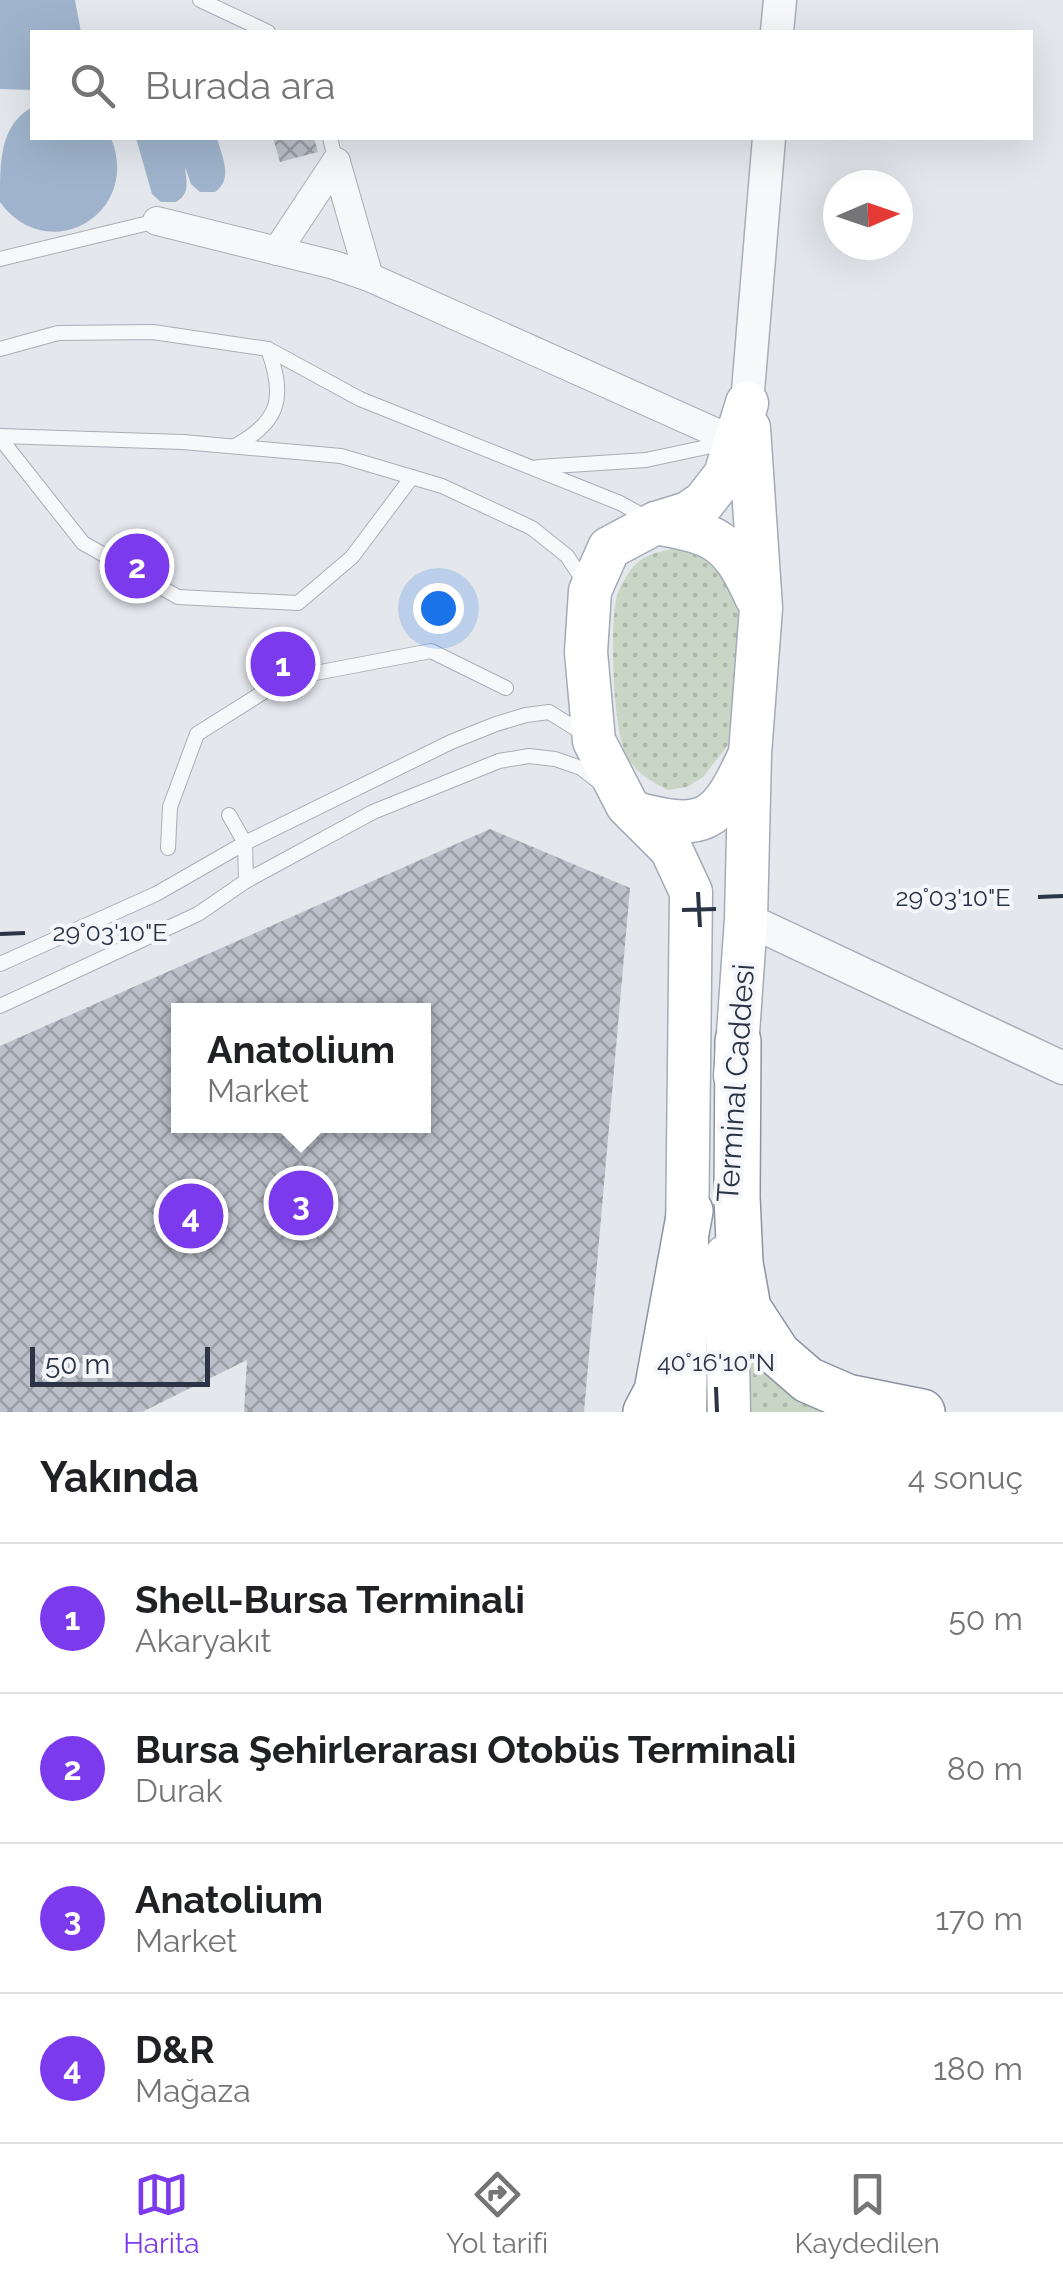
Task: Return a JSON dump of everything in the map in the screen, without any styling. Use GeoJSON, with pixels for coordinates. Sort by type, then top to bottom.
{"type":"FeatureCollection","features":[{"type":"Feature","properties":{"kind":"highway"},"geometry":{"type":"LineString","coordinates":[[738,1042],[737,1197],[740,1263],[748,1308],[778,1354],[808,1380],[847,1397],[922,1412]]}},
{"type":"Feature","properties":{"kind":"highway"},"geometry":{"type":"LineString","coordinates":[[646,1412],[657,1391],[690,1211]]}},
{"type":"Feature","properties":{"kind":"main road","name":"Terminal Caddesi"},"geometry":{"type":"LineString","coordinates":[[686,1412],[692,892],[671,850],[631,809],[594,741],[586,652],[590,591],[609,548],[704,502],[724,474],[741,422]]}},
{"type":"Feature","properties":{"kind":"main road","name":"Terminal Caddesi"},"geometry":{"type":"LineString","coordinates":[[729,1412],[728,1164],[746,919],[750,754],[761,608],[741,422]]}},
{"type":"Feature","properties":{"kind":"main road"},"geometry":{"type":"LineString","coordinates":[[656,523],[694,530],[730,548],[761,608]]}},
{"type":"Feature","properties":{"kind":"main road","name":"Terminal Caddesi"},"geometry":{"type":"LineString","coordinates":[[631,809],[686,822],[708,817],[730,797],[750,754]]}},
{"type":"Feature","properties":{"kind":"street"},"geometry":{"type":"LineString","coordinates":[[777,30],[780,0]]}},
{"type":"Feature","properties":{"kind":"street","name":"Terminal Caddesi"},"geometry":{"type":"LineString","coordinates":[[741,422],[769,140]]}},
{"type":"Feature","properties":{"kind":"street"},"geometry":{"type":"LineString","coordinates":[[333,150],[368,277]]}},
{"type":"Feature","properties":{"kind":"street"},"geometry":{"type":"LineString","coordinates":[[277,251],[333,150]]}},
{"type":"Feature","properties":{"kind":"street"},"geometry":{"type":"LineString","coordinates":[[156,221],[334,265],[741,422]]}},
{"type":"Feature","properties":{"kind":"street"},"geometry":{"type":"LineString","coordinates":[[746,919],[1063,1068]]}},
{"type":"Feature","properties":{"kind":"lane"},"geometry":{"type":"LineString","coordinates":[[200,0],[264,30]]}},
{"type":"Feature","properties":{"kind":"lane"},"geometry":{"type":"LineString","coordinates":[[0,259],[156,221]]}},
{"type":"Feature","properties":{"kind":"lane"},"geometry":{"type":"LineString","coordinates":[[0,349],[58,333],[153,332],[268,349],[360,399],[620,502],[656,523]]}},
{"type":"Feature","properties":{"kind":"lane"},"geometry":{"type":"LineString","coordinates":[[234,446],[262,432],[276,406],[279,380],[268,349]]}},
{"type":"Feature","properties":{"kind":"lane"},"geometry":{"type":"LineString","coordinates":[[530,467],[646,460],[741,422]]}},
{"type":"Feature","properties":{"kind":"lane"},"geometry":{"type":"LineString","coordinates":[[0,437],[234,446],[341,456],[442,486],[532,528],[567,556],[590,591]]}},
{"type":"Feature","properties":{"kind":"lane"},"geometry":{"type":"LineString","coordinates":[[0,437],[83,543],[178,597],[298,603],[352,557],[412,477]]}},
{"type":"Feature","properties":{"kind":"lane"},"geometry":{"type":"LineString","coordinates":[[168,848],[170,807],[196,734],[284,679],[430,651],[506,688]]}},
{"type":"Feature","properties":{"kind":"lane"},"geometry":{"type":"LineString","coordinates":[[0,964],[156,894],[245,844],[451,742],[526,715],[549,712],[594,741]]}},
{"type":"Feature","properties":{"kind":"lane"},"geometry":{"type":"LineString","coordinates":[[0,1006],[198,914],[246,881],[373,812],[499,761],[542,758],[581,768],[631,809]]}},
{"type":"Feature","properties":{"kind":"lane"},"geometry":{"type":"LineString","coordinates":[[230,814],[245,844],[246,881]]}},
{"type":"Feature","properties":{"kind":"green space"},"geometry":{"type":"Polygon","coordinates":[[[672,549],[698,553],[722,566],[742,604],[728,745],[703,777],[687,787],[668,790],[635,768],[622,745],[613,629],[617,596],[631,570],[644,557],[672,549]]]}},
{"type":"Feature","properties":{"kind":"green space"},"geometry":{"type":"Polygon","coordinates":[[[742,1326],[838,1412],[743,1412],[742,1326]]]}},
{"type":"Feature","properties":{"kind":"water"},"geometry":{"type":"Polygon","coordinates":[[[0,0],[75,0],[81,30],[30,30],[30,90],[0,89],[0,0]]]}},
{"type":"Feature","properties":{"kind":"water"},"geometry":{"type":"Polygon","coordinates":[[[30,108],[30,140],[111,140],[117,165],[113,189],[102,209],[85,223],[64,231],[42,231],[20,221],[0,202],[4,146],[21,115],[30,108]]]}},
{"type":"Feature","properties":{"kind":"water"},"geometry":{"type":"Polygon","coordinates":[[[137,140],[218,140],[225,174],[215,192],[200,192],[191,184],[185,167],[187,186],[176,202],[161,202],[152,194],[137,140]]]}},
{"type":"Feature","properties":{"kind":"building"},"geometry":{"type":"Polygon","coordinates":[[[274,140],[315,140],[318,152],[280,162],[274,140]]]}},
{"type":"Feature","properties":{"kind":"building"},"geometry":{"type":"Polygon","coordinates":[[[490,829],[630,888],[584,1412],[244,1412],[247,1360],[142,1412],[0,1412],[0,1046],[490,829]]]}},
{"type":"Feature","properties":{"kind":"place","name":"Bursa Şehirlerarası Otobüs Terminali"},"geometry":{"type":"Point","coordinates":[137,566]}},
{"type":"Feature","properties":{"kind":"place","name":"Shell-Bursa Terminali"},"geometry":{"type":"Point","coordinates":[283,664]}},
{"type":"Feature","properties":{"kind":"place","name":"Anatolium"},"geometry":{"type":"Point","coordinates":[301,1203]}},
{"type":"Feature","properties":{"kind":"place","name":"D&R"},"geometry":{"type":"Point","coordinates":[191,1216]}}]}
